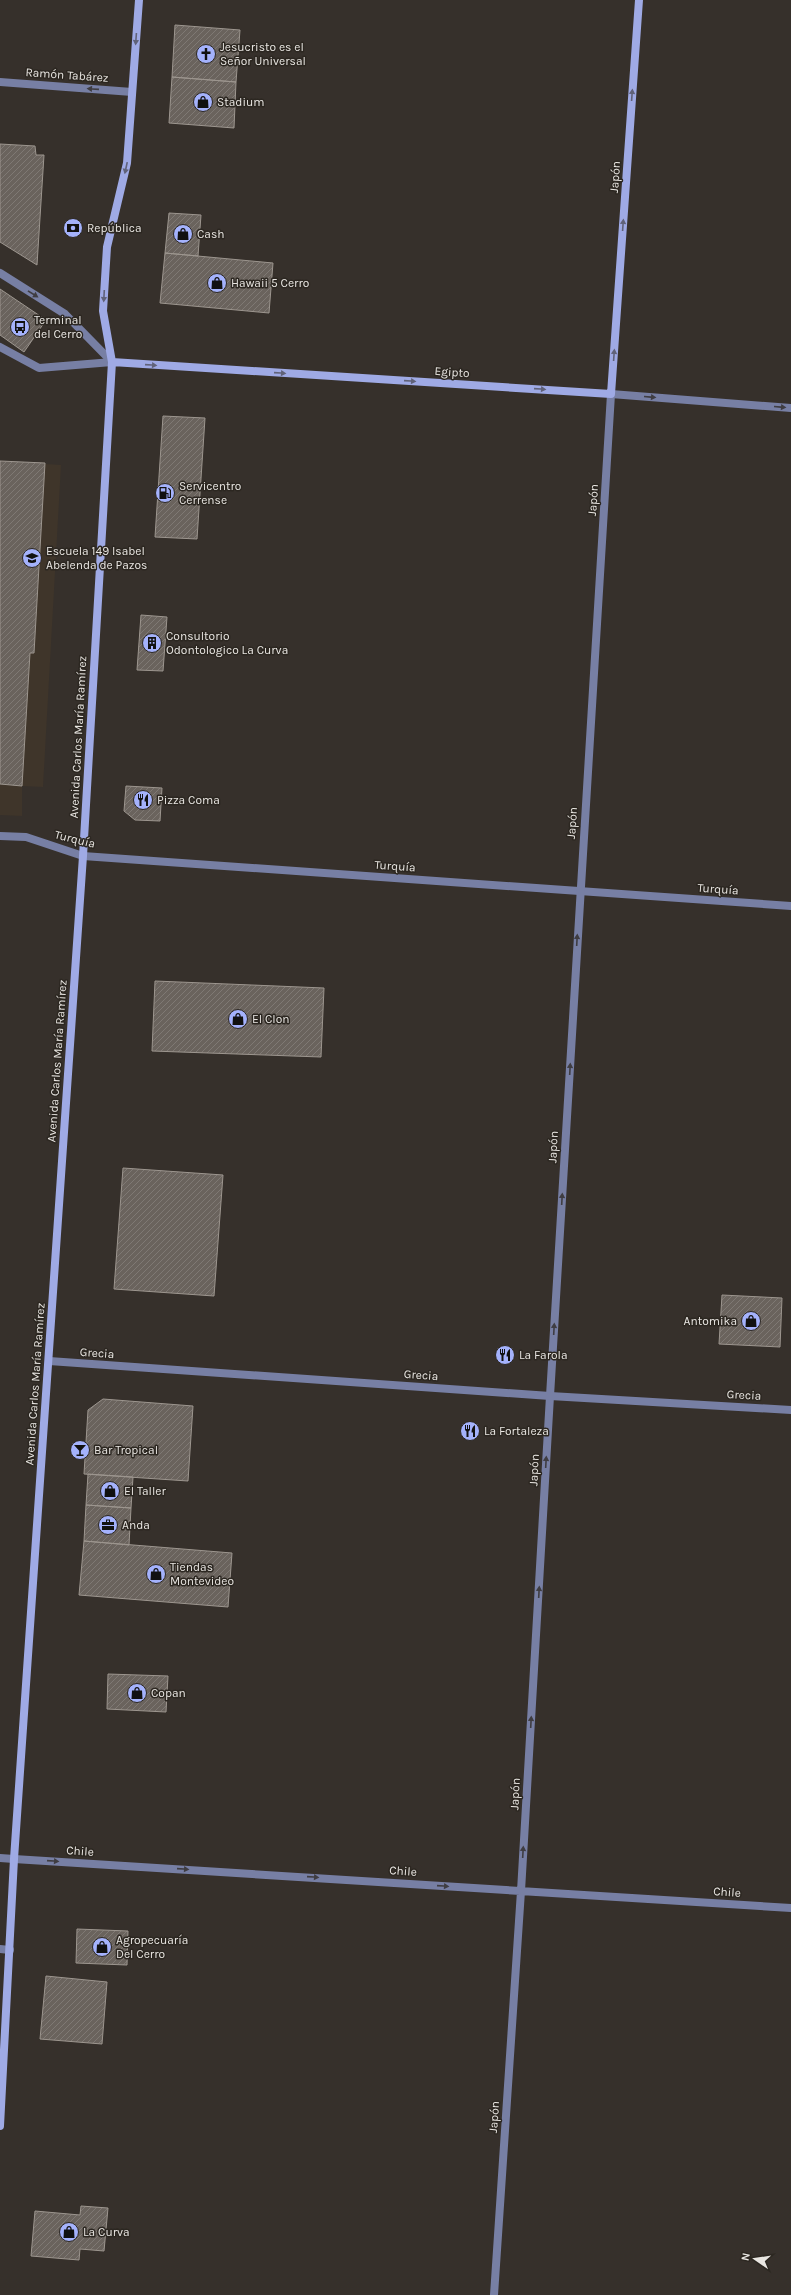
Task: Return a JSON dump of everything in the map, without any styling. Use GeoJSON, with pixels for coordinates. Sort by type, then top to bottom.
{"type":"FeatureCollection","features":[{"type":"Feature","properties":{"kind":"main road","name":"Avenida Carlos María Ramírez"},"geometry":{"type":"LineString","coordinates":[[0,2126],[14,1859],[83,856],[112,362],[103,311],[107,247],[127,163],[139,0]]}},
{"type":"Feature","properties":{"kind":"main road","name":"Japón"},"geometry":{"type":"LineString","coordinates":[[612,394],[639,0]]}},
{"type":"Feature","properties":{"kind":"main road","name":"Egipto"},"geometry":{"type":"LineString","coordinates":[[112,362],[612,394]]}},
{"type":"Feature","properties":{"kind":"street","name":"Ramón Tabárez"},"geometry":{"type":"LineString","coordinates":[[0,82],[132,92]]}},
{"type":"Feature","properties":{"kind":"street"},"geometry":{"type":"LineString","coordinates":[[0,274],[65,314],[112,362]]}},
{"type":"Feature","properties":{"kind":"street"},"geometry":{"type":"LineString","coordinates":[[0,347],[39,368],[112,362]]}},
{"type":"Feature","properties":{"kind":"street","name":"Egipto"},"geometry":{"type":"LineString","coordinates":[[612,394],[791,408]]}},
{"type":"Feature","properties":{"kind":"street","name":"Japón"},"geometry":{"type":"LineString","coordinates":[[494,2295],[521,1891],[580,892],[612,394]]}},
{"type":"Feature","properties":{"kind":"street","name":"Turquía"},"geometry":{"type":"LineString","coordinates":[[0,836],[26,837],[83,856],[791,906]]}},
{"type":"Feature","properties":{"kind":"street","name":"Grecia"},"geometry":{"type":"LineString","coordinates":[[48,1361],[550,1396],[791,1410]]}},
{"type":"Feature","properties":{"kind":"street","name":"Chile"},"geometry":{"type":"LineString","coordinates":[[0,1858],[791,1908]]}},
{"type":"Feature","properties":{"kind":"street"},"geometry":{"type":"LineString","coordinates":[[0,1949],[10,1950]]}},
{"type":"Feature","properties":{"kind":"shaded area"},"geometry":{"type":"Polygon","coordinates":[[[0,461],[61,465],[43,787],[22,786],[22,816],[0,815],[0,461]]]}},
{"type":"Feature","properties":{"kind":"building","name":"Jesucristo es el Señor Universal"},"geometry":{"type":"Polygon","coordinates":[[[175,25],[240,30],[236,82],[172,77],[175,25]]]}},
{"type":"Feature","properties":{"kind":"building","name":"Stadium"},"geometry":{"type":"Polygon","coordinates":[[[172,77],[236,82],[234,128],[169,123],[172,77]]]}},
{"type":"Feature","properties":{"kind":"building"},"geometry":{"type":"Polygon","coordinates":[[[0,144],[35,146],[36,155],[44,155],[37,265],[0,242],[0,144]]]}},
{"type":"Feature","properties":{"kind":"building","name":"Cash"},"geometry":{"type":"Polygon","coordinates":[[[169,213],[201,215],[198,256],[165,253],[169,213]]]}},
{"type":"Feature","properties":{"kind":"building","name":"Hawaii 5 Cerro"},"geometry":{"type":"Polygon","coordinates":[[[165,253],[273,263],[269,313],[160,303],[165,253]]]}},
{"type":"Feature","properties":{"kind":"building","name":"Terminal del Cerro"},"geometry":{"type":"Polygon","coordinates":[[[0,289],[46,320],[24,352],[0,335],[0,289]]]}},
{"type":"Feature","properties":{"kind":"building"},"geometry":{"type":"Polygon","coordinates":[[[163,416],[205,418],[197,539],[155,537],[163,416]]]}},
{"type":"Feature","properties":{"kind":"building"},"geometry":{"type":"Polygon","coordinates":[[[0,461],[45,463],[34,653],[30,653],[22,786],[0,784],[0,461]]]}},
{"type":"Feature","properties":{"kind":"building","name":"Consultorio Odontologico La Curva"},"geometry":{"type":"Polygon","coordinates":[[[141,615],[167,617],[163,671],[137,670],[141,615]]]}},
{"type":"Feature","properties":{"kind":"building","name":"Pizza Coma"},"geometry":{"type":"Polygon","coordinates":[[[126,786],[162,788],[160,821],[135,820],[124,811],[126,786]]]}},
{"type":"Feature","properties":{"kind":"building","name":"El Clon"},"geometry":{"type":"Polygon","coordinates":[[[155,981],[324,988],[321,1057],[152,1051],[155,981]]]}},
{"type":"Feature","properties":{"kind":"building"},"geometry":{"type":"Polygon","coordinates":[[[123,1168],[223,1175],[214,1296],[114,1289],[123,1168]]]}},
{"type":"Feature","properties":{"kind":"building","name":"Antomika"},"geometry":{"type":"Polygon","coordinates":[[[722,1295],[782,1298],[780,1347],[719,1344],[722,1295]]]}},
{"type":"Feature","properties":{"kind":"building"},"geometry":{"type":"Polygon","coordinates":[[[103,1399],[193,1406],[188,1481],[84,1474],[88,1410],[103,1399]]]}},
{"type":"Feature","properties":{"kind":"building","name":"El Taller"},"geometry":{"type":"Polygon","coordinates":[[[88,1474],[133,1477],[131,1508],[86,1505],[88,1474]]]}},
{"type":"Feature","properties":{"kind":"building","name":"Anda"},"geometry":{"type":"Polygon","coordinates":[[[86,1505],[131,1508],[129,1545],[84,1541],[86,1505]]]}},
{"type":"Feature","properties":{"kind":"building","name":"Tiendas Montevideo"},"geometry":{"type":"Polygon","coordinates":[[[84,1541],[232,1553],[228,1607],[79,1595],[84,1541]]]}},
{"type":"Feature","properties":{"kind":"building","name":"Copan"},"geometry":{"type":"Polygon","coordinates":[[[108,1674],[168,1676],[166,1712],[107,1709],[108,1674]]]}},
{"type":"Feature","properties":{"kind":"building","name":"Agropecuaría Del Cerro"},"geometry":{"type":"Polygon","coordinates":[[[77,1929],[128,1931],[127,1965],[76,1963],[77,1929]]]}},
{"type":"Feature","properties":{"kind":"building"},"geometry":{"type":"Polygon","coordinates":[[[46,1976],[107,1982],[102,2044],[40,2039],[46,1976]]]}},
{"type":"Feature","properties":{"kind":"building","name":"La Curva"},"geometry":{"type":"Polygon","coordinates":[[[81,2206],[108,2208],[104,2251],[80,2249],[79,2260],[31,2256],[35,2211],[80,2215],[81,2206]]]}},
{"type":"Feature","properties":{"kind":"place","name":"Jesucristo es el Señor Universal"},"geometry":{"type":"Point","coordinates":[206,54]}},
{"type":"Feature","properties":{"kind":"place","name":"Stadium"},"geometry":{"type":"Point","coordinates":[203,102]}},
{"type":"Feature","properties":{"kind":"place","name":"República"},"geometry":{"type":"Point","coordinates":[73,228]}},
{"type":"Feature","properties":{"kind":"place","name":"Cash"},"geometry":{"type":"Point","coordinates":[183,234]}},
{"type":"Feature","properties":{"kind":"place","name":"Hawaii 5 Cerro"},"geometry":{"type":"Point","coordinates":[217,283]}},
{"type":"Feature","properties":{"kind":"place","name":"Terminal del Cerro"},"geometry":{"type":"Point","coordinates":[20,327]}},
{"type":"Feature","properties":{"kind":"place","name":"Servicentro Cerrense"},"geometry":{"type":"Point","coordinates":[165,493]}},
{"type":"Feature","properties":{"kind":"place","name":"Escuela 149 Isabel Abelenda de Pazos"},"geometry":{"type":"Point","coordinates":[32,558]}},
{"type":"Feature","properties":{"kind":"place","name":"Consultorio Odontologico La Curva"},"geometry":{"type":"Point","coordinates":[152,643]}},
{"type":"Feature","properties":{"kind":"place","name":"Pizza Coma"},"geometry":{"type":"Point","coordinates":[143,800]}},
{"type":"Feature","properties":{"kind":"place","name":"El Clon"},"geometry":{"type":"Point","coordinates":[238,1019]}},
{"type":"Feature","properties":{"kind":"place","name":"Antomika"},"geometry":{"type":"Point","coordinates":[751,1321]}},
{"type":"Feature","properties":{"kind":"place","name":"La Farola"},"geometry":{"type":"Point","coordinates":[505,1355]}},
{"type":"Feature","properties":{"kind":"place","name":"La Fortaleza"},"geometry":{"type":"Point","coordinates":[470,1431]}},
{"type":"Feature","properties":{"kind":"place","name":"Bar Tropical"},"geometry":{"type":"Point","coordinates":[80,1450]}},
{"type":"Feature","properties":{"kind":"place","name":"El Taller"},"geometry":{"type":"Point","coordinates":[110,1491]}},
{"type":"Feature","properties":{"kind":"place","name":"Anda"},"geometry":{"type":"Point","coordinates":[108,1525]}},
{"type":"Feature","properties":{"kind":"place","name":"Tiendas Montevideo"},"geometry":{"type":"Point","coordinates":[156,1574]}},
{"type":"Feature","properties":{"kind":"place","name":"Copan"},"geometry":{"type":"Point","coordinates":[137,1693]}},
{"type":"Feature","properties":{"kind":"place","name":"Agropecuaría Del Cerro"},"geometry":{"type":"Point","coordinates":[102,1947]}},
{"type":"Feature","properties":{"kind":"place","name":"La Curva"},"geometry":{"type":"Point","coordinates":[69,2232]}}]}
